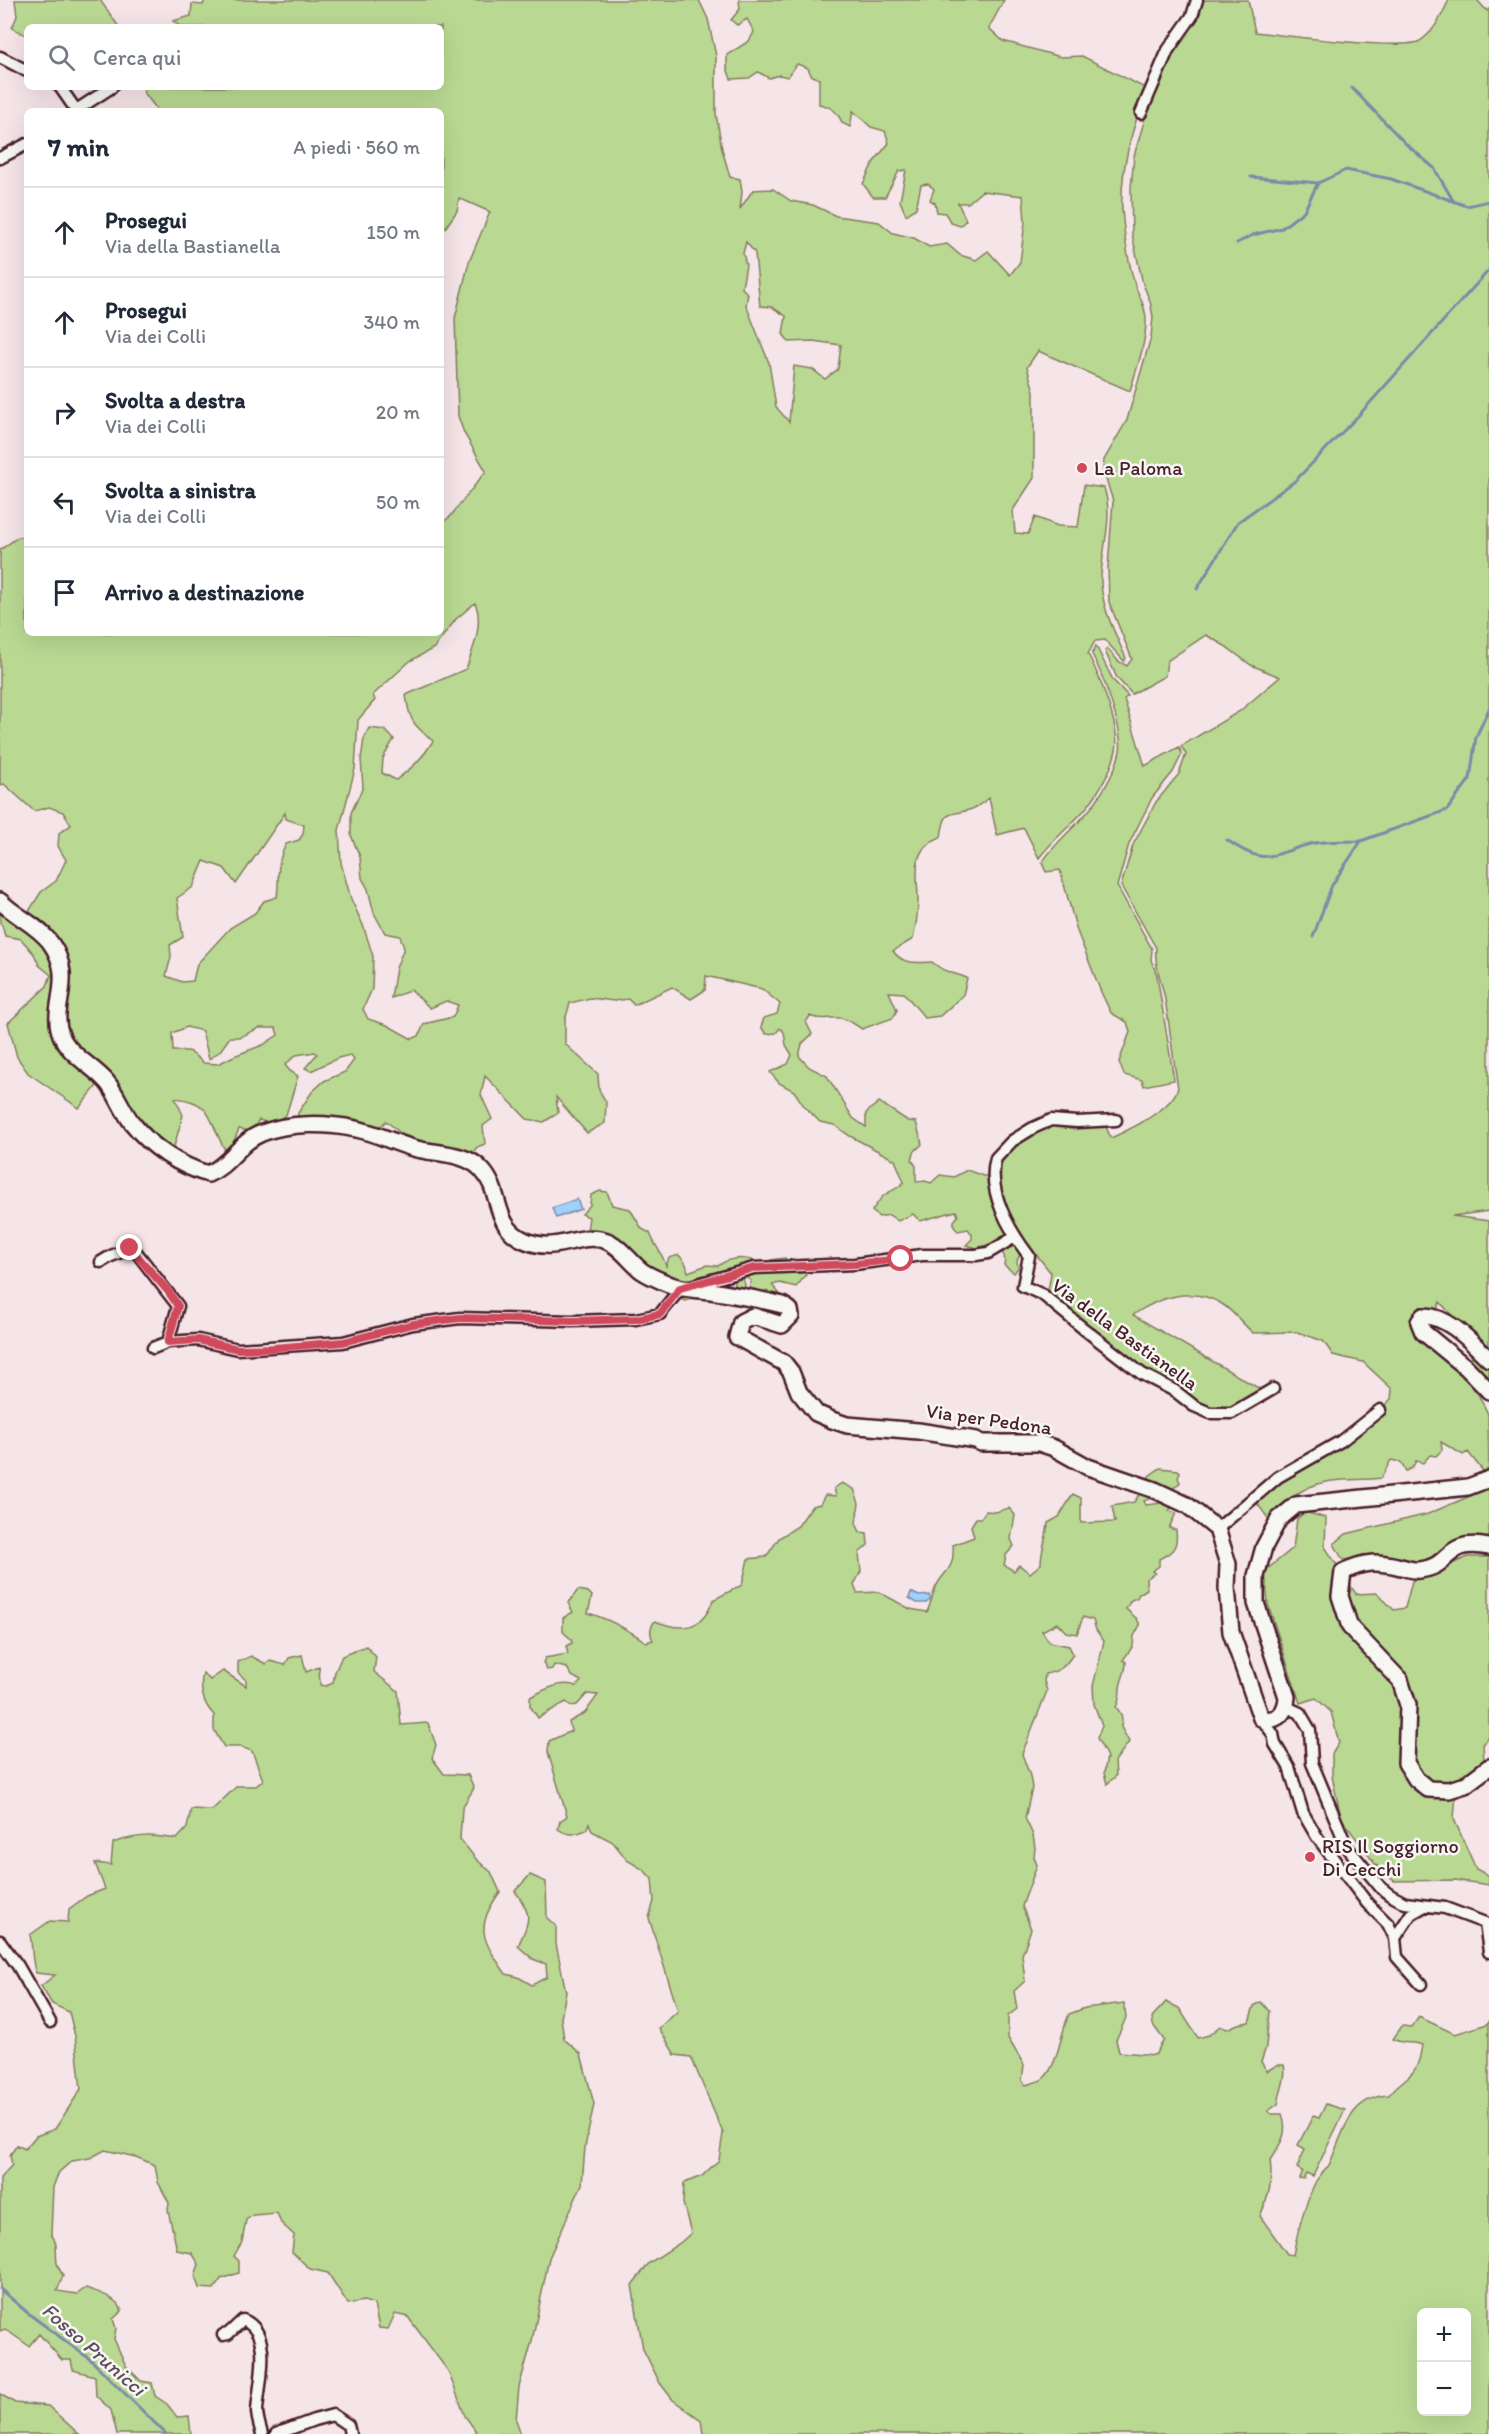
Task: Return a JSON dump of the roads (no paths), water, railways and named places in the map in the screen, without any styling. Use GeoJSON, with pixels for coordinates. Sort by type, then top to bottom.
{"type":"FeatureCollection","features":[{"type":"Feature","properties":{"kind":"street"},"geometry":{"type":"LineString","coordinates":[[1142,113],[1168,51],[1192,16],[1197,0]]}},
{"type":"Feature","properties":{"kind":"street"},"geometry":{"type":"LineString","coordinates":[[0,57],[24,69]]}},
{"type":"Feature","properties":{"kind":"street"},"geometry":{"type":"LineString","coordinates":[[62,90],[74,108]]}},
{"type":"Feature","properties":{"kind":"street"},"geometry":{"type":"LineString","coordinates":[[80,108],[108,90]]}},
{"type":"Feature","properties":{"kind":"street"},"geometry":{"type":"LineString","coordinates":[[0,158],[24,146]]}},
{"type":"Feature","properties":{"kind":"street"},"geometry":{"type":"LineString","coordinates":[[0,901],[50,942],[63,967],[63,990],[58,1020],[61,1037],[108,1082],[133,1124],[153,1144],[180,1163],[208,1174],[225,1163],[246,1141],[270,1130],[298,1125],[357,1129],[414,1148],[461,1157],[481,1168],[493,1186],[504,1225],[523,1240],[543,1247],[560,1246],[573,1241],[602,1239],[614,1244],[627,1259],[645,1273],[680,1288]]}},
{"type":"Feature","properties":{"kind":"street"},"geometry":{"type":"LineString","coordinates":[[153,1348],[168,1342],[198,1340],[238,1349],[343,1342],[413,1324],[460,1318],[572,1321],[636,1319],[660,1314],[680,1288],[754,1268],[855,1264],[922,1255],[988,1254],[1015,1237],[1000,1206],[995,1179],[994,1164],[1002,1149],[1033,1128],[1051,1120],[1077,1122],[1116,1120]]}},
{"type":"Feature","properties":{"kind":"street","name":"Via della Bastianella"},"geometry":{"type":"LineString","coordinates":[[1015,1237],[1029,1256],[1023,1286],[1043,1295],[1142,1374],[1175,1391],[1194,1406],[1210,1413],[1232,1413],[1273,1389]]}},
{"type":"Feature","properties":{"kind":"street"},"geometry":{"type":"LineString","coordinates":[[101,1262],[130,1248],[137,1253],[178,1306],[168,1342]]}},
{"type":"Feature","properties":{"kind":"street","name":"Via per Pedona"},"geometry":{"type":"LineString","coordinates":[[680,1288],[769,1301],[783,1305],[790,1310],[791,1316],[782,1325],[753,1316],[741,1322],[737,1337],[784,1363],[791,1371],[799,1392],[816,1413],[824,1417],[848,1425],[918,1431],[976,1440],[981,1443],[1005,1445],[1039,1443],[1054,1448],[1088,1467],[1155,1490],[1187,1504],[1217,1529]]}},
{"type":"Feature","properties":{"kind":"street"},"geometry":{"type":"LineString","coordinates":[[1489,1359],[1467,1338],[1431,1316],[1423,1316],[1419,1322],[1423,1332],[1467,1368],[1489,1391]]}},
{"type":"Feature","properties":{"kind":"street"},"geometry":{"type":"LineString","coordinates":[[1380,1410],[1341,1441],[1278,1477],[1217,1529],[1228,1564],[1227,1588],[1232,1632],[1261,1718],[1273,1734],[1275,1744],[1291,1773],[1303,1813],[1317,1837],[1367,1903],[1388,1924],[1395,1938],[1396,1957],[1421,1984]]}},
{"type":"Feature","properties":{"kind":"street"},"geometry":{"type":"LineString","coordinates":[[1261,1718],[1273,1719],[1284,1713],[1287,1707],[1287,1697],[1256,1603],[1256,1576],[1264,1547],[1279,1519],[1296,1505],[1468,1486],[1489,1479]]}},
{"type":"Feature","properties":{"kind":"street"},"geometry":{"type":"LineString","coordinates":[[1489,1547],[1473,1544],[1455,1548],[1439,1564],[1418,1570],[1387,1563],[1359,1563],[1343,1572],[1340,1596],[1350,1628],[1400,1680],[1408,1705],[1406,1763],[1416,1779],[1428,1789],[1449,1790],[1465,1785],[1489,1767]]}},
{"type":"Feature","properties":{"kind":"street"},"geometry":{"type":"LineString","coordinates":[[1287,1707],[1300,1713],[1310,1730],[1312,1763],[1347,1848],[1390,1895],[1405,1903],[1445,1908],[1485,1923],[1489,1952]]}},
{"type":"Feature","properties":{"kind":"street"},"geometry":{"type":"LineString","coordinates":[[1395,1938],[1411,1914],[1425,1906]]}},
{"type":"Feature","properties":{"kind":"street"},"geometry":{"type":"LineString","coordinates":[[0,1941],[18,1966],[50,2022]]}},
{"type":"Feature","properties":{"kind":"street"},"geometry":{"type":"LineString","coordinates":[[223,2335],[228,2334],[243,2320],[252,2324],[258,2335],[262,2350],[262,2377],[257,2412],[261,2434]]}},
{"type":"Feature","properties":{"kind":"street"},"geometry":{"type":"LineString","coordinates":[[276,2434],[333,2415],[348,2425],[350,2434]]}},
{"type":"Feature","properties":{"kind":"water"},"geometry":{"type":"Polygon","coordinates":[[[577,1199],[581,1209],[556,1218],[552,1208],[577,1199]]]}},
{"type":"Feature","properties":{"kind":"water"},"geometry":{"type":"Polygon","coordinates":[[[911,1592],[919,1596],[930,1595],[930,1600],[926,1603],[917,1603],[909,1598],[911,1592]]]}},
{"type":"Feature","properties":{"kind":"waterway"},"geometry":{"type":"LineString","coordinates":[[1352,88],[1406,144],[1434,168],[1454,202]]}},
{"type":"Feature","properties":{"kind":"waterway"},"geometry":{"type":"LineString","coordinates":[[1251,177],[1318,183],[1346,170],[1391,179],[1467,206],[1489,201]]}},
{"type":"Feature","properties":{"kind":"waterway"},"geometry":{"type":"LineString","coordinates":[[1237,243],[1253,235],[1282,228],[1304,211],[1318,183]]}},
{"type":"Feature","properties":{"kind":"waterway"},"geometry":{"type":"LineString","coordinates":[[1197,589],[1238,522],[1295,481],[1359,415],[1489,270]]}},
{"type":"Feature","properties":{"kind":"waterway"},"geometry":{"type":"LineString","coordinates":[[1313,937],[1332,885],[1361,841],[1447,810],[1470,779],[1476,737],[1489,709]]}},
{"type":"Feature","properties":{"kind":"waterway"},"geometry":{"type":"LineString","coordinates":[[1227,840],[1251,854],[1260,856],[1276,855],[1316,843],[1361,841]]}},
{"type":"Feature","properties":{"kind":"waterway","name":"Fosso Prunicci"},"geometry":{"type":"LineString","coordinates":[[0,2289],[29,2314],[91,2360],[166,2434]]}},
{"type":"Feature","properties":{"kind":"place","name":"La Paloma"},"geometry":{"type":"Point","coordinates":[1082,468]}},
{"type":"Feature","properties":{"kind":"place","name":"RIS Il Soggiorno Di Cecchi"},"geometry":{"type":"Point","coordinates":[1310,1857]}}]}
